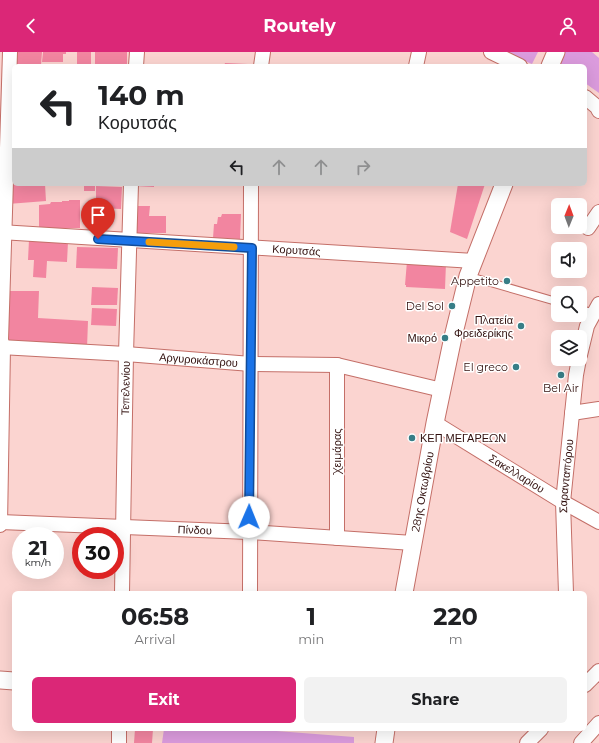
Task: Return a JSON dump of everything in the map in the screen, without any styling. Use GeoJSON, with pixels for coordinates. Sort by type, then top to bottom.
{"type":"FeatureCollection","features":[{"type":"Feature","properties":{"kind":"street"},"geometry":{"type":"LineString","coordinates":[[0,523],[2,232],[10,52]]}},
{"type":"Feature","properties":{"kind":"street"},"geometry":{"type":"LineString","coordinates":[[136,52],[136,64]]}},
{"type":"Feature","properties":{"kind":"street"},"geometry":{"type":"LineString","coordinates":[[260,64],[263,52]]}},
{"type":"Feature","properties":{"kind":"street"},"geometry":{"type":"LineString","coordinates":[[416,64],[419,52]]}},
{"type":"Feature","properties":{"kind":"street"},"geometry":{"type":"LineString","coordinates":[[490,52],[516,64]]}},
{"type":"Feature","properties":{"kind":"street"},"geometry":{"type":"LineString","coordinates":[[551,64],[556,52]]}},
{"type":"Feature","properties":{"kind":"street"},"geometry":{"type":"LineString","coordinates":[[587,99],[597,107],[599,111]]}},
{"type":"Feature","properties":{"kind":"street","name":"Τεπελενίου"},"geometry":{"type":"LineString","coordinates":[[124,527],[128,241],[131,186]]}},
{"type":"Feature","properties":{"kind":"street"},"geometry":{"type":"LineString","coordinates":[[250,591],[249,532],[252,364],[252,186]]}},
{"type":"Feature","properties":{"kind":"street","name":"28ης Οκτωβρίου"},"geometry":{"type":"LineString","coordinates":[[404,591],[435,423],[471,269],[503,186]]}},
{"type":"Feature","properties":{"kind":"street"},"geometry":{"type":"LineString","coordinates":[[588,228],[599,212]]}},
{"type":"Feature","properties":{"kind":"street","name":"Κορυτσάς"},"geometry":{"type":"LineString","coordinates":[[2,232],[252,248],[471,269]]}},
{"type":"Feature","properties":{"kind":"street"},"geometry":{"type":"LineString","coordinates":[[586,330],[591,308]]}},
{"type":"Feature","properties":{"kind":"street","name":"Αργυροκάστρου"},"geometry":{"type":"LineString","coordinates":[[1,347],[126,354],[252,364],[337,365],[442,390]]}},
{"type":"Feature","properties":{"kind":"street","name":"Χειμάρας"},"geometry":{"type":"LineString","coordinates":[[337,365],[337,538]]}},
{"type":"Feature","properties":{"kind":"street","name":"Σαρανταπόρου"},"geometry":{"type":"LineString","coordinates":[[566,591],[563,502],[578,366]]}},
{"type":"Feature","properties":{"kind":"street"},"geometry":{"type":"LineString","coordinates":[[572,412],[599,409]]}},
{"type":"Feature","properties":{"kind":"street","name":"Σακελλαρίου"},"geometry":{"type":"LineString","coordinates":[[435,423],[563,502],[599,522]]}},
{"type":"Feature","properties":{"kind":"street","name":"Πίνδου"},"geometry":{"type":"LineString","coordinates":[[0,523],[249,532],[413,543]]}},
{"type":"Feature","properties":{"kind":"street","name":"Τεπελενίου"},"geometry":{"type":"LineString","coordinates":[[122,579],[122,591]]}},
{"type":"Feature","properties":{"kind":"street"},"geometry":{"type":"LineString","coordinates":[[587,683],[599,671]]}},
{"type":"Feature","properties":{"kind":"street"},"geometry":{"type":"LineString","coordinates":[[0,680],[12,681]]}},
{"type":"Feature","properties":{"kind":"street"},"geometry":{"type":"LineString","coordinates":[[580,743],[599,723]]}},
{"type":"Feature","properties":{"kind":"street"},"geometry":{"type":"LineString","coordinates":[[119,731],[119,743]]}},
{"type":"Feature","properties":{"kind":"street"},"geometry":{"type":"LineString","coordinates":[[384,743],[386,731]]}},
{"type":"Feature","properties":{"kind":"street"},"geometry":{"type":"LineString","coordinates":[[527,743],[539,731]]}},
{"type":"Feature","properties":{"kind":"lane"},"geometry":{"type":"LineString","coordinates":[[471,269],[551,299]]}},
{"type":"Feature","properties":{"kind":"shaded area"},"geometry":{"type":"Polygon","coordinates":[[[504,52],[538,52],[532,64],[504,52]]]}},
{"type":"Feature","properties":{"kind":"shaded area"},"geometry":{"type":"Polygon","coordinates":[[[564,52],[592,52],[599,58],[599,93],[587,84],[587,64],[559,64],[564,52]]]}},
{"type":"Feature","properties":{"kind":"shaded area"},"geometry":{"type":"Polygon","coordinates":[[[164,731],[276,731],[354,737],[354,743],[162,743],[164,731]]]}},
{"type":"Feature","properties":{"kind":"building"},"geometry":{"type":"Polygon","coordinates":[[[16,52],[42,52],[41,64],[16,64],[16,52]]]}},
{"type":"Feature","properties":{"kind":"building"},"geometry":{"type":"Polygon","coordinates":[[[43,52],[66,52],[66,54],[63,54],[63,62],[42,62],[43,52]]]}},
{"type":"Feature","properties":{"kind":"building"},"geometry":{"type":"Polygon","coordinates":[[[77,52],[91,52],[91,64],[77,64],[77,52]]]}},
{"type":"Feature","properties":{"kind":"building"},"geometry":{"type":"Polygon","coordinates":[[[95,52],[127,52],[127,64],[95,64],[95,52]]]}},
{"type":"Feature","properties":{"kind":"building"},"geometry":{"type":"Polygon","coordinates":[[[225,63],[248,64],[225,64],[225,63]]]}},
{"type":"Feature","properties":{"kind":"building"},"geometry":{"type":"Polygon","coordinates":[[[9,181],[12,181],[12,186],[45,186],[46,201],[8,204],[9,181]]]}},
{"type":"Feature","properties":{"kind":"building"},"geometry":{"type":"Polygon","coordinates":[[[84,186],[95,186],[95,191],[84,191],[84,186]]]}},
{"type":"Feature","properties":{"kind":"building"},"geometry":{"type":"Polygon","coordinates":[[[96,186],[122,187],[121,209],[96,208],[96,186]]]}},
{"type":"Feature","properties":{"kind":"building"},"geometry":{"type":"Polygon","coordinates":[[[458,186],[484,186],[467,239],[450,232],[458,186]]]}},
{"type":"Feature","properties":{"kind":"building"},"geometry":{"type":"Polygon","coordinates":[[[69,200],[80,200],[80,228],[61,228],[61,232],[39,232],[39,205],[69,200]]]}},
{"type":"Feature","properties":{"kind":"building"},"geometry":{"type":"Polygon","coordinates":[[[136,206],[150,206],[149,216],[166,216],[166,233],[136,233],[136,206]]]}},
{"type":"Feature","properties":{"kind":"building"},"geometry":{"type":"Polygon","coordinates":[[[222,214],[241,214],[240,239],[213,238],[214,224],[217,224],[218,217],[221,217],[222,214]]]}},
{"type":"Feature","properties":{"kind":"building"},"geometry":{"type":"Polygon","coordinates":[[[29,240],[68,242],[67,262],[47,261],[46,278],[33,277],[34,260],[28,260],[29,240]]]}},
{"type":"Feature","properties":{"kind":"building"},"geometry":{"type":"Polygon","coordinates":[[[77,247],[118,248],[117,269],[76,268],[77,247]]]}},
{"type":"Feature","properties":{"kind":"building"},"geometry":{"type":"Polygon","coordinates":[[[407,261],[446,263],[445,289],[406,287],[407,261]]]}},
{"type":"Feature","properties":{"kind":"building"},"geometry":{"type":"Polygon","coordinates":[[[92,287],[118,288],[117,305],[91,305],[92,287]]]}},
{"type":"Feature","properties":{"kind":"building"},"geometry":{"type":"Polygon","coordinates":[[[7,291],[39,291],[38,318],[88,321],[87,348],[5,345],[7,291]]]}},
{"type":"Feature","properties":{"kind":"building"},"geometry":{"type":"Polygon","coordinates":[[[92,308],[117,309],[116,326],[91,325],[92,308]]]}},
{"type":"Feature","properties":{"kind":"building"},"geometry":{"type":"Polygon","coordinates":[[[135,731],[153,731],[152,743],[134,743],[135,731]]]}},
{"type":"Feature","properties":{"kind":"slow traffic"},"geometry":{"type":"LineString","coordinates":[[149,242],[234,247]]}},
{"type":"Feature","properties":{"kind":"place","name":"Appetito"},"geometry":{"type":"Point","coordinates":[507,281]}},
{"type":"Feature","properties":{"kind":"place","name":"Del Sol"},"geometry":{"type":"Point","coordinates":[452,306]}},
{"type":"Feature","properties":{"kind":"place","name":"Πλατεία Φρειδερίκης"},"geometry":{"type":"Point","coordinates":[521,326]}},
{"type":"Feature","properties":{"kind":"place","name":"Μικρό"},"geometry":{"type":"Point","coordinates":[445,338]}},
{"type":"Feature","properties":{"kind":"place","name":"El greco"},"geometry":{"type":"Point","coordinates":[516,367]}},
{"type":"Feature","properties":{"kind":"place","name":"Bel Air"},"geometry":{"type":"Point","coordinates":[561,375]}},
{"type":"Feature","properties":{"kind":"place","name":"ΚΕΠ ΜΕΓΑΡΕΩΝ"},"geometry":{"type":"Point","coordinates":[412,438]}},
{"type":"Feature","properties":{"kind":"route"},"geometry":{"type":"LineString","coordinates":[[98,239],[252,248],[252,364],[249,517]]}}]}
